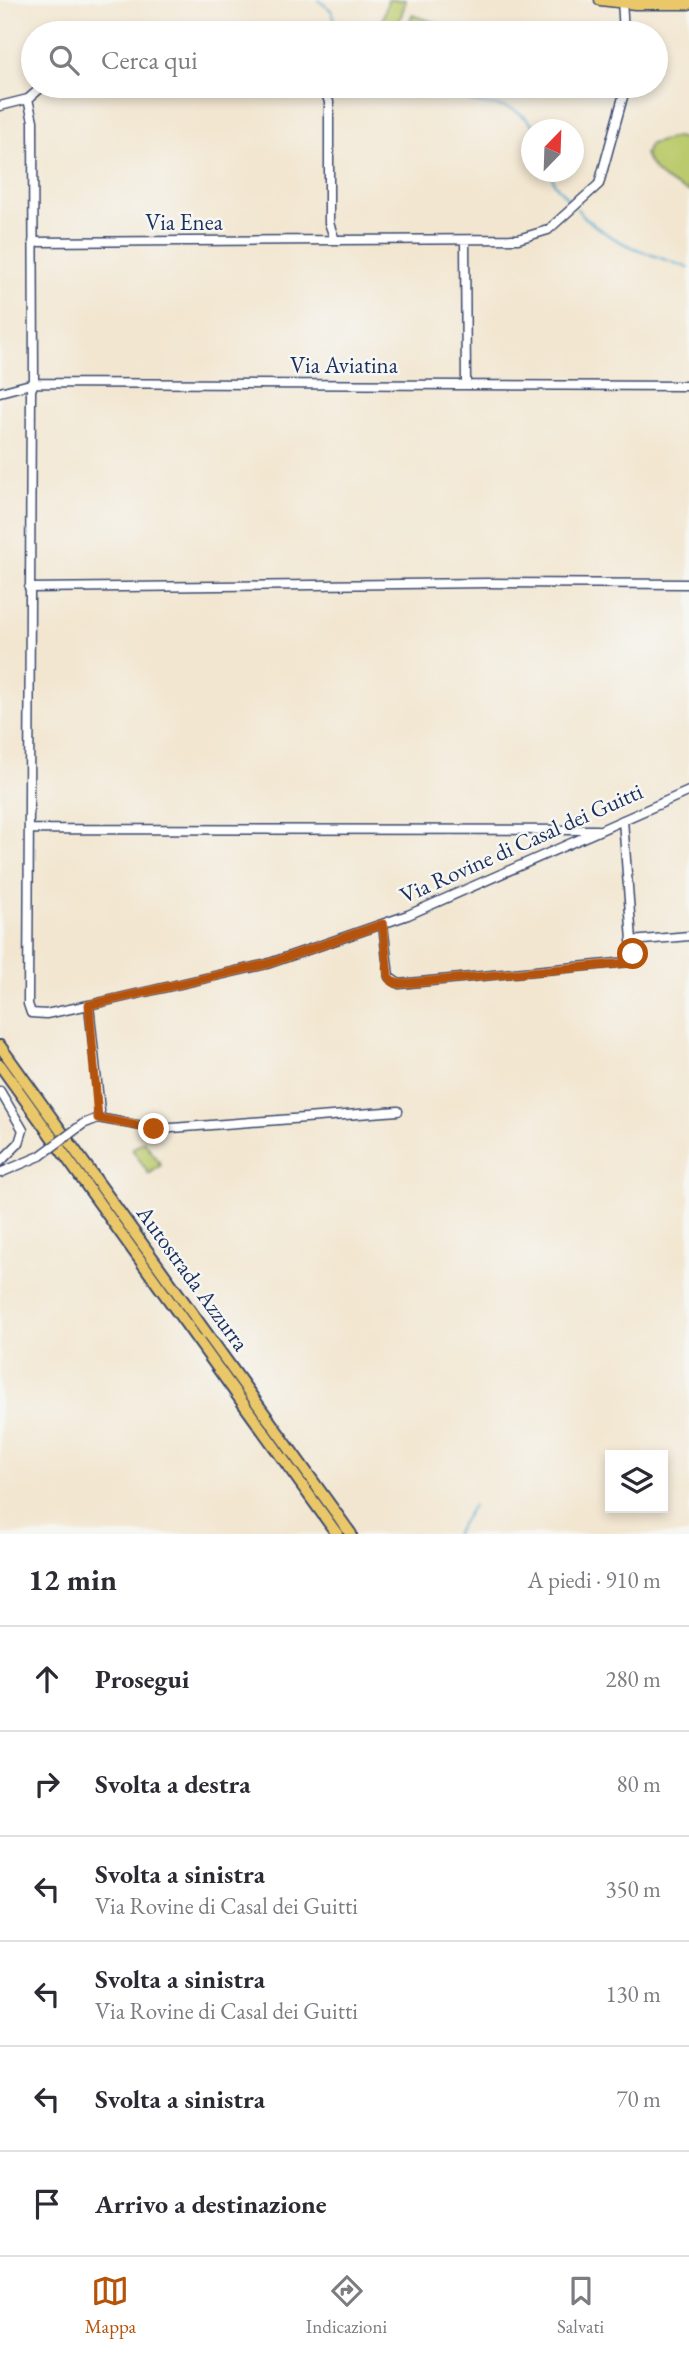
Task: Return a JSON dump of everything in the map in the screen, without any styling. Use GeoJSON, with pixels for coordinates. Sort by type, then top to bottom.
{"type":"FeatureCollection","features":[{"type":"Feature","properties":{"kind":"highway","name":"Autostrada Azzurra"},"geometry":{"type":"LineString","coordinates":[[0,1046],[351,1534]]}},
{"type":"Feature","properties":{"kind":"highway","name":"Autostrada Azzurra"},"geometry":{"type":"LineString","coordinates":[[0,1065],[337,1534]]}},
{"type":"Feature","properties":{"kind":"main road"},"geometry":{"type":"LineString","coordinates":[[600,0],[689,4]]}},
{"type":"Feature","properties":{"kind":"street"},"geometry":{"type":"LineString","coordinates":[[622,2],[623,21]]}},
{"type":"Feature","properties":{"kind":"street"},"geometry":{"type":"LineString","coordinates":[[328,98],[328,220],[335,240]]}},
{"type":"Feature","properties":{"kind":"street","name":"Via Enea"},"geometry":{"type":"LineString","coordinates":[[33,242],[465,240],[533,237],[550,228],[570,211],[603,177],[623,98]]}},
{"type":"Feature","properties":{"kind":"street"},"geometry":{"type":"LineString","coordinates":[[0,106],[28,99],[33,121],[34,383],[31,390],[29,588],[31,829],[600,830]]}},
{"type":"Feature","properties":{"kind":"street"},"geometry":{"type":"LineString","coordinates":[[465,240],[466,384]]}},
{"type":"Feature","properties":{"kind":"street","name":"Via Aviatina"},"geometry":{"type":"LineString","coordinates":[[0,392],[34,383],[689,386]]}},
{"type":"Feature","properties":{"kind":"street"},"geometry":{"type":"LineString","coordinates":[[29,588],[689,584]]}},
{"type":"Feature","properties":{"kind":"street","name":"Via Rovine di Casal dei Guitti"},"geometry":{"type":"LineString","coordinates":[[31,829],[29,1009],[34,1014],[44,1015],[267,964],[383,924],[420,911],[689,790]]}},
{"type":"Feature","properties":{"kind":"street"},"geometry":{"type":"LineString","coordinates":[[383,924],[388,976],[391,981],[399,984],[626,963],[633,956],[623,820]]}},
{"type":"Feature","properties":{"kind":"street"},"geometry":{"type":"LineString","coordinates":[[631,941],[689,936]]}},
{"type":"Feature","properties":{"kind":"street"},"geometry":{"type":"LineString","coordinates":[[89,1005],[98,1118]]}},
{"type":"Feature","properties":{"kind":"street"},"geometry":{"type":"LineString","coordinates":[[0,1091],[23,1128],[19,1143],[0,1162]]}},
{"type":"Feature","properties":{"kind":"street"},"geometry":{"type":"LineString","coordinates":[[0,1173],[40,1156],[83,1124],[98,1118],[159,1129],[398,1111]]}},
{"type":"Feature","properties":{"kind":"green space"},"geometry":{"type":"Polygon","coordinates":[[[388,0],[406,0],[400,21],[382,21],[388,0]]]}},
{"type":"Feature","properties":{"kind":"green space"},"geometry":{"type":"Polygon","coordinates":[[[412,15],[431,21],[410,21],[412,15]]]}},
{"type":"Feature","properties":{"kind":"green space"},"geometry":{"type":"Polygon","coordinates":[[[676,137],[689,140],[689,192],[662,178],[645,154],[650,144],[676,137]]]}},
{"type":"Feature","properties":{"kind":"green space"},"geometry":{"type":"Polygon","coordinates":[[[144,1141],[161,1165],[149,1174],[132,1149],[144,1141]]]}},
{"type":"Feature","properties":{"kind":"waterway"},"geometry":{"type":"LineString","coordinates":[[318,0],[331,10],[335,21]]}},
{"type":"Feature","properties":{"kind":"waterway"},"geometry":{"type":"LineString","coordinates":[[461,98],[501,106],[528,119]]}},
{"type":"Feature","properties":{"kind":"waterway"},"geometry":{"type":"LineString","coordinates":[[554,182],[573,205]]}},
{"type":"Feature","properties":{"kind":"waterway"},"geometry":{"type":"LineString","coordinates":[[577,209],[614,238],[689,268]]}},
{"type":"Feature","properties":{"kind":"waterway"},"geometry":{"type":"LineString","coordinates":[[455,1534],[473,1505]]}},
{"type":"Feature","properties":{"kind":"route"},"geometry":{"type":"LineString","coordinates":[[154,1129],[98,1118],[100,1106],[89,1005],[267,964],[383,924],[388,976],[391,981],[399,984],[626,963],[633,954]]}}]}
